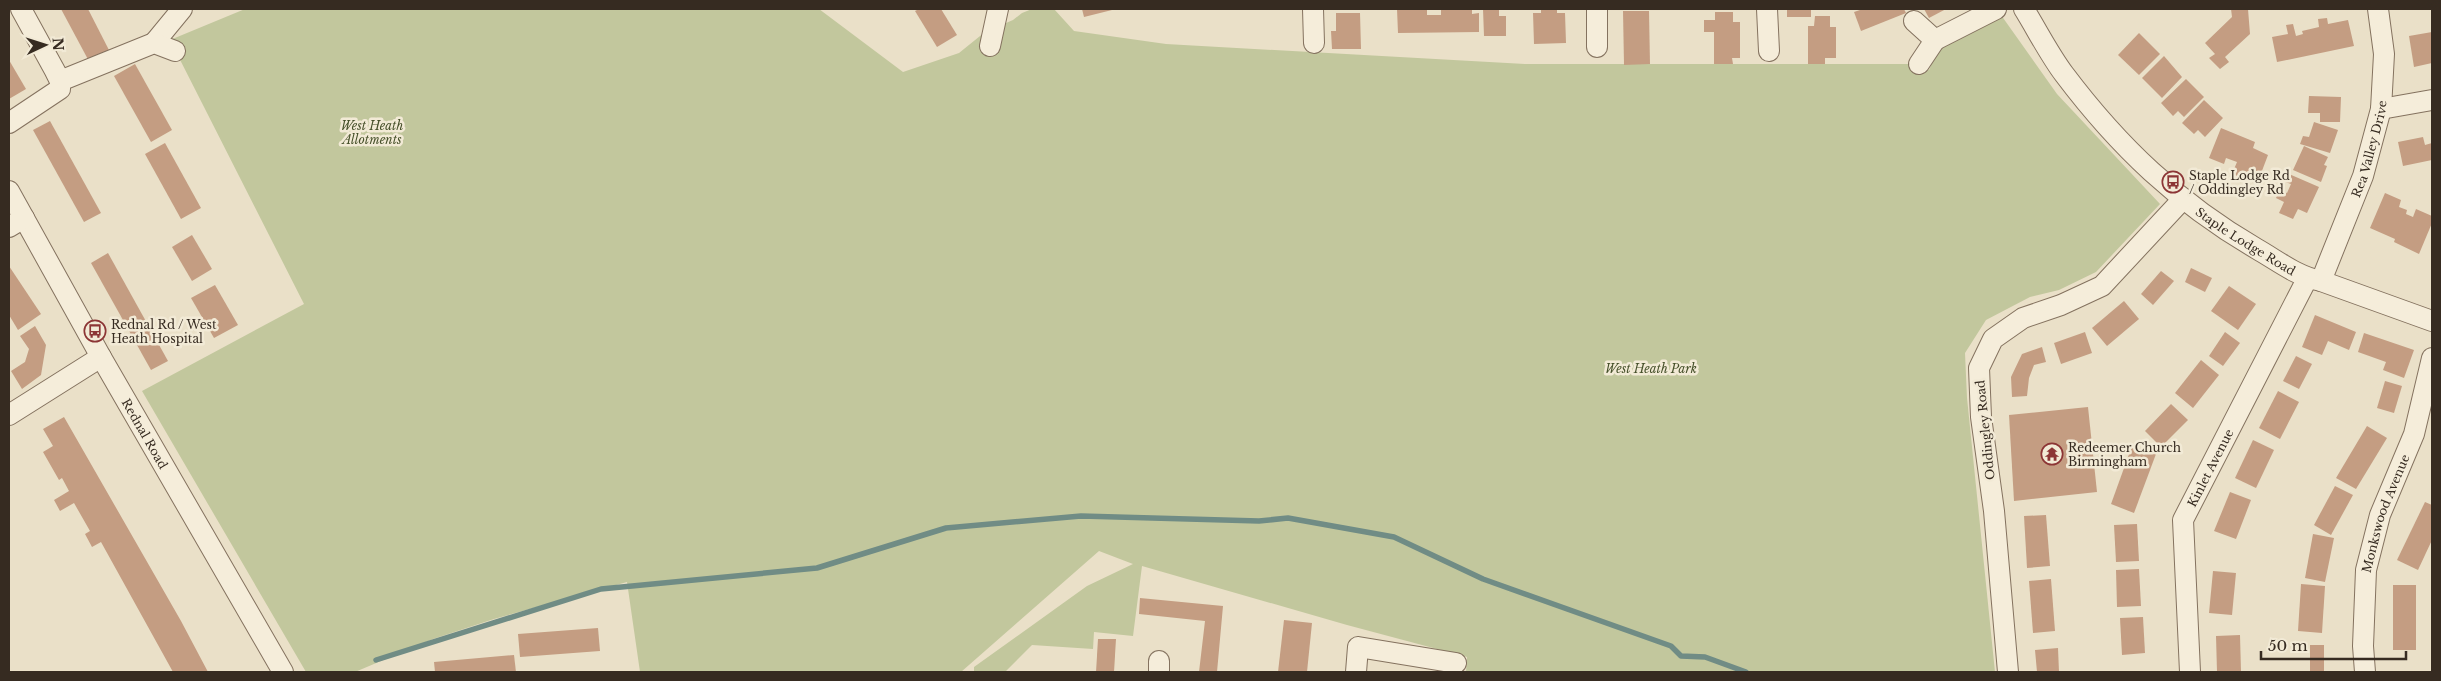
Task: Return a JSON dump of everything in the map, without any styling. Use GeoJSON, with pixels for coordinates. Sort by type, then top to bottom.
{"type":"FeatureCollection","features":[{"type":"Feature","properties":{"kind":"street"},"geometry":{"type":"LineString","coordinates":[[9,123],[60,89],[60,81],[21,9]]}},
{"type":"Feature","properties":{"kind":"street"},"geometry":{"type":"LineString","coordinates":[[154,43],[158,34],[182,9]]}},
{"type":"Feature","properties":{"kind":"street"},"geometry":{"type":"LineString","coordinates":[[990,46],[998,9]]}},
{"type":"Feature","properties":{"kind":"street"},"geometry":{"type":"LineString","coordinates":[[1313,9],[1314,42]]}},
{"type":"Feature","properties":{"kind":"street"},"geometry":{"type":"LineString","coordinates":[[1597,9],[1597,47]]}},
{"type":"Feature","properties":{"kind":"street"},"geometry":{"type":"LineString","coordinates":[[1767,9],[1769,51]]}},
{"type":"Feature","properties":{"kind":"street"},"geometry":{"type":"LineString","coordinates":[[1919,64],[1935,40],[1996,9]]}},
{"type":"Feature","properties":{"kind":"street","name":"Staple Lodge Road"},"geometry":{"type":"LineString","coordinates":[[2024,9],[2067,77],[2140,163],[2182,200],[2240,239],[2314,280],[2432,321]]}},
{"type":"Feature","properties":{"kind":"street","name":"Rea Valley Drive"},"geometry":{"type":"LineString","coordinates":[[2314,280],[2363,176],[2381,109],[2384,54],[2378,9]]}},
{"type":"Feature","properties":{"kind":"street"},"geometry":{"type":"LineString","coordinates":[[1914,21],[1935,40]]}},
{"type":"Feature","properties":{"kind":"street"},"geometry":{"type":"LineString","coordinates":[[60,81],[154,43],[175,51]]}},
{"type":"Feature","properties":{"kind":"street"},"geometry":{"type":"LineString","coordinates":[[2381,109],[2432,100]]}},
{"type":"Feature","properties":{"kind":"street","name":"Rednal Road"},"geometry":{"type":"LineString","coordinates":[[9,191],[17,222],[101,357],[280,671]]}},
{"type":"Feature","properties":{"kind":"street","name":"Oddingley Road"},"geometry":{"type":"LineString","coordinates":[[2008,672],[1994,511],[1981,416],[1979,368],[1993,339],[2016,323],[2102,286],[2182,200]]}},
{"type":"Feature","properties":{"kind":"street","name":"Kinlet Avenue"},"geometry":{"type":"LineString","coordinates":[[2190,672],[2183,520],[2314,280]]}},
{"type":"Feature","properties":{"kind":"street"},"geometry":{"type":"LineString","coordinates":[[9,414],[101,357]]}},
{"type":"Feature","properties":{"kind":"street","name":"Monkswood Avenue"},"geometry":{"type":"LineString","coordinates":[[2365,672],[2363,646],[2366,570],[2380,515],[2414,434],[2432,358]]}},
{"type":"Feature","properties":{"kind":"street"},"geometry":{"type":"LineString","coordinates":[[1356,672],[1358,647],[1456,663]]}},
{"type":"Feature","properties":{"kind":"green space","name":"West Heath Park"},"geometry":{"type":"Polygon","coordinates":[[[245,9],[819,9],[903,72],[959,53],[985,32],[1013,20],[1022,13],[1032,9],[1054,9],[1074,31],[1166,44],[1525,64],[1919,64],[1929,70],[1939,46],[2001,15],[2057,94],[2160,204],[2096,272],[2059,290],[2030,297],[1986,320],[1965,353],[1967,398],[1995,672],[1466,672],[1467,657],[1347,625],[1142,566],[1133,636],[1094,632],[1093,649],[1032,645],[1005,672],[974,672],[974,667],[1087,586],[1133,564],[1099,551],[961,672],[640,672],[627,582],[494,619],[433,639],[355,672],[306,672],[142,391],[304,304],[170,40],[245,9]]]}},
{"type":"Feature","properties":{"kind":"building"},"geometry":{"type":"Polygon","coordinates":[[[61,9],[88,9],[111,54],[91,65],[61,9]]]}},
{"type":"Feature","properties":{"kind":"building"},"geometry":{"type":"Polygon","coordinates":[[[919,9],[941,9],[957,35],[937,47],[915,11],[919,9]]]}},
{"type":"Feature","properties":{"kind":"building"},"geometry":{"type":"Polygon","coordinates":[[[1082,9],[1116,9],[1084,17],[1082,9]]]}},
{"type":"Feature","properties":{"kind":"building"},"geometry":{"type":"Polygon","coordinates":[[[1397,9],[1427,9],[1427,15],[1441,15],[1441,9],[1472,9],[1472,14],[1479,13],[1479,32],[1398,33],[1397,9]]]}},
{"type":"Feature","properties":{"kind":"building"},"geometry":{"type":"Polygon","coordinates":[[[1483,9],[1499,9],[1499,16],[1506,16],[1506,36],[1484,36],[1483,9]]]}},
{"type":"Feature","properties":{"kind":"building"},"geometry":{"type":"Polygon","coordinates":[[[1541,9],[1557,9],[1557,13],[1565,13],[1566,43],[1534,44],[1533,13],[1541,13],[1541,9]]]}},
{"type":"Feature","properties":{"kind":"building"},"geometry":{"type":"Polygon","coordinates":[[[1787,9],[1811,9],[1811,17],[1787,17],[1787,9]]]}},
{"type":"Feature","properties":{"kind":"building"},"geometry":{"type":"Polygon","coordinates":[[[1863,9],[1904,9],[1906,13],[1861,31],[1854,12],[1863,9]]]}},
{"type":"Feature","properties":{"kind":"building"},"geometry":{"type":"Polygon","coordinates":[[[1924,9],[1946,9],[1929,18],[1924,9]]]}},
{"type":"Feature","properties":{"kind":"building"},"geometry":{"type":"Polygon","coordinates":[[[2231,9],[2248,9],[2250,34],[2225,57],[2229,62],[2220,69],[2209,58],[2215,54],[2205,43],[2232,17],[2231,9]]]}},
{"type":"Feature","properties":{"kind":"building"},"geometry":{"type":"Polygon","coordinates":[[[1623,11],[1649,11],[1650,64],[1624,65],[1623,11]]]}},
{"type":"Feature","properties":{"kind":"building"},"geometry":{"type":"Polygon","coordinates":[[[1715,12],[1733,12],[1733,22],[1740,22],[1740,58],[1732,58],[1733,64],[1714,64],[1714,32],[1704,32],[1704,20],[1715,20],[1715,12]]]}},
{"type":"Feature","properties":{"kind":"building"},"geometry":{"type":"Polygon","coordinates":[[[1336,13],[1360,13],[1361,49],[1332,49],[1331,31],[1336,31],[1336,13]]]}},
{"type":"Feature","properties":{"kind":"building"},"geometry":{"type":"Polygon","coordinates":[[[1815,16],[1830,16],[1830,27],[1836,27],[1836,58],[1825,58],[1825,64],[1808,64],[1808,26],[1814,26],[1815,16]]]}},
{"type":"Feature","properties":{"kind":"building"},"geometry":{"type":"Polygon","coordinates":[[[2327,18],[2328,24],[2348,20],[2354,46],[2277,62],[2272,37],[2288,34],[2286,25],[2293,24],[2296,36],[2303,34],[2302,31],[2319,27],[2318,19],[2327,18]]]}},
{"type":"Feature","properties":{"kind":"building"},"geometry":{"type":"Polygon","coordinates":[[[2432,32],[2432,63],[2414,67],[2409,36],[2432,32]]]}},
{"type":"Feature","properties":{"kind":"building"},"geometry":{"type":"Polygon","coordinates":[[[2139,33],[2160,54],[2139,75],[2118,55],[2139,33]]]}},
{"type":"Feature","properties":{"kind":"building"},"geometry":{"type":"Polygon","coordinates":[[[2164,56],[2182,77],[2162,98],[2142,78],[2164,56]]]}},
{"type":"Feature","properties":{"kind":"building"},"geometry":{"type":"Polygon","coordinates":[[[9,60],[26,89],[9,99],[9,60]]]}},
{"type":"Feature","properties":{"kind":"building"},"geometry":{"type":"Polygon","coordinates":[[[135,64],[172,130],[151,142],[114,76],[135,64]]]}},
{"type":"Feature","properties":{"kind":"building"},"geometry":{"type":"Polygon","coordinates":[[[2186,79],[2204,97],[2184,117],[2178,111],[2173,116],[2161,103],[2186,79]]]}},
{"type":"Feature","properties":{"kind":"building"},"geometry":{"type":"Polygon","coordinates":[[[2309,96],[2341,97],[2340,122],[2320,122],[2320,113],[2308,113],[2309,96]]]}},
{"type":"Feature","properties":{"kind":"building"},"geometry":{"type":"Polygon","coordinates":[[[2204,100],[2223,118],[2205,137],[2198,130],[2194,134],[2182,123],[2204,100]]]}},
{"type":"Feature","properties":{"kind":"building"},"geometry":{"type":"Polygon","coordinates":[[[50,121],[101,213],[84,222],[33,130],[50,121]]]}},
{"type":"Feature","properties":{"kind":"building"},"geometry":{"type":"Polygon","coordinates":[[[2314,122],[2338,130],[2330,153],[2300,144],[2303,136],[2309,137],[2314,122]]]}},
{"type":"Feature","properties":{"kind":"building"},"geometry":{"type":"Polygon","coordinates":[[[2221,128],[2255,142],[2253,148],[2268,155],[2257,184],[2232,174],[2237,162],[2226,158],[2224,164],[2209,158],[2221,128]]]}},
{"type":"Feature","properties":{"kind":"building"},"geometry":{"type":"Polygon","coordinates":[[[2423,137],[2425,145],[2432,143],[2432,160],[2403,166],[2398,142],[2423,137]]]}},
{"type":"Feature","properties":{"kind":"building"},"geometry":{"type":"Polygon","coordinates":[[[165,143],[201,208],[181,219],[145,154],[165,143]]]}},
{"type":"Feature","properties":{"kind":"building"},"geometry":{"type":"Polygon","coordinates":[[[2304,146],[2328,157],[2324,165],[2327,166],[2321,182],[2293,170],[2304,146]]]}},
{"type":"Feature","properties":{"kind":"building"},"geometry":{"type":"Polygon","coordinates":[[[2289,174],[2319,187],[2307,213],[2298,209],[2293,219],[2279,213],[2284,202],[2276,198],[2280,190],[2287,193],[2291,184],[2285,182],[2289,174]]]}},
{"type":"Feature","properties":{"kind":"building"},"geometry":{"type":"Polygon","coordinates":[[[2385,193],[2401,200],[2399,207],[2407,210],[2406,214],[2413,217],[2416,209],[2432,216],[2432,223],[2419,254],[2394,242],[2395,239],[2370,228],[2385,193]]]}},
{"type":"Feature","properties":{"kind":"building"},"geometry":{"type":"Polygon","coordinates":[[[192,235],[212,269],[192,281],[172,247],[192,235]]]}},
{"type":"Feature","properties":{"kind":"building"},"geometry":{"type":"Polygon","coordinates":[[[108,253],[168,361],[151,370],[91,263],[108,253]]]}},
{"type":"Feature","properties":{"kind":"building"},"geometry":{"type":"Polygon","coordinates":[[[9,266],[41,314],[18,330],[9,315],[9,266]]]}},
{"type":"Feature","properties":{"kind":"building"},"geometry":{"type":"Polygon","coordinates":[[[2191,268],[2212,278],[2205,292],[2185,282],[2191,268]]]}},
{"type":"Feature","properties":{"kind":"building"},"geometry":{"type":"Polygon","coordinates":[[[2161,271],[2174,281],[2153,305],[2141,294],[2161,271]]]}},
{"type":"Feature","properties":{"kind":"building"},"geometry":{"type":"Polygon","coordinates":[[[215,285],[238,325],[214,338],[191,298],[215,285]]]}},
{"type":"Feature","properties":{"kind":"building"},"geometry":{"type":"Polygon","coordinates":[[[2229,286],[2256,304],[2238,330],[2211,311],[2229,286]]]}},
{"type":"Feature","properties":{"kind":"building"},"geometry":{"type":"Polygon","coordinates":[[[2124,301],[2139,319],[2107,346],[2092,328],[2124,301]]]}},
{"type":"Feature","properties":{"kind":"building"},"geometry":{"type":"Polygon","coordinates":[[[2315,315],[2356,332],[2349,350],[2328,341],[2322,355],[2302,347],[2315,315]]]}},
{"type":"Feature","properties":{"kind":"building"},"geometry":{"type":"Polygon","coordinates":[[[35,326],[46,345],[41,375],[22,389],[11,371],[25,362],[29,349],[20,336],[35,326]]]}},
{"type":"Feature","properties":{"kind":"building"},"geometry":{"type":"Polygon","coordinates":[[[2085,332],[2092,353],[2061,364],[2054,343],[2085,332]]]}},
{"type":"Feature","properties":{"kind":"building"},"geometry":{"type":"Polygon","coordinates":[[[2225,332],[2240,343],[2223,366],[2209,356],[2225,332]]]}},
{"type":"Feature","properties":{"kind":"building"},"geometry":{"type":"Polygon","coordinates":[[[2364,333],[2414,350],[2404,378],[2383,370],[2386,362],[2358,352],[2364,333]]]}},
{"type":"Feature","properties":{"kind":"building"},"geometry":{"type":"Polygon","coordinates":[[[2042,347],[2046,362],[2034,365],[2029,378],[2027,396],[2012,397],[2011,377],[2022,354],[2042,347]]]}},
{"type":"Feature","properties":{"kind":"building"},"geometry":{"type":"Polygon","coordinates":[[[2296,356],[2312,364],[2299,389],[2283,381],[2296,356]]]}},
{"type":"Feature","properties":{"kind":"building"},"geometry":{"type":"Polygon","coordinates":[[[2201,360],[2219,375],[2193,408],[2175,393],[2201,360]]]}},
{"type":"Feature","properties":{"kind":"building"},"geometry":{"type":"Polygon","coordinates":[[[2385,381],[2402,386],[2394,413],[2377,408],[2385,381]]]}},
{"type":"Feature","properties":{"kind":"building"},"geometry":{"type":"Polygon","coordinates":[[[2278,391],[2299,402],[2280,439],[2259,428],[2278,391]]]}},
{"type":"Feature","properties":{"kind":"building"},"geometry":{"type":"Polygon","coordinates":[[[2171,404],[2188,420],[2161,447],[2145,431],[2171,404]]]}},
{"type":"Feature","properties":{"kind":"building","name":"Redeemer Church Birmingham"},"geometry":{"type":"Polygon","coordinates":[[[2088,407],[2097,492],[2014,501],[2009,415],[2088,407]]]}},
{"type":"Feature","properties":{"kind":"building"},"geometry":{"type":"Polygon","coordinates":[[[64,417],[181,621],[208,672],[173,672],[101,542],[92,547],[85,534],[90,531],[74,503],[60,511],[54,500],[69,491],[62,478],[59,480],[43,452],[53,446],[43,429],[64,417]]]}},
{"type":"Feature","properties":{"kind":"building"},"geometry":{"type":"Polygon","coordinates":[[[2367,426],[2387,438],[2356,489],[2336,478],[2367,426]]]}},
{"type":"Feature","properties":{"kind":"building"},"geometry":{"type":"Polygon","coordinates":[[[2253,440],[2274,450],[2256,488],[2235,478],[2253,440]]]}},
{"type":"Feature","properties":{"kind":"building"},"geometry":{"type":"Polygon","coordinates":[[[2132,446],[2156,454],[2134,513],[2111,504],[2132,446]]]}},
{"type":"Feature","properties":{"kind":"building"},"geometry":{"type":"Polygon","coordinates":[[[2335,486],[2353,495],[2331,535],[2314,525],[2335,486]]]}},
{"type":"Feature","properties":{"kind":"building"},"geometry":{"type":"Polygon","coordinates":[[[2230,492],[2251,500],[2236,539],[2214,531],[2230,492]]]}},
{"type":"Feature","properties":{"kind":"building"},"geometry":{"type":"Polygon","coordinates":[[[2425,502],[2432,505],[2432,540],[2418,570],[2397,560],[2425,502]]]}},
{"type":"Feature","properties":{"kind":"building"},"geometry":{"type":"Polygon","coordinates":[[[2046,515],[2050,566],[2027,568],[2024,516],[2046,515]]]}},
{"type":"Feature","properties":{"kind":"building"},"geometry":{"type":"Polygon","coordinates":[[[2137,524],[2139,561],[2116,562],[2114,525],[2137,524]]]}},
{"type":"Feature","properties":{"kind":"building"},"geometry":{"type":"Polygon","coordinates":[[[2313,534],[2334,538],[2325,582],[2305,578],[2313,534]]]}},
{"type":"Feature","properties":{"kind":"building"},"geometry":{"type":"Polygon","coordinates":[[[2139,569],[2141,606],[2117,607],[2116,570],[2139,569]]]}},
{"type":"Feature","properties":{"kind":"building"},"geometry":{"type":"Polygon","coordinates":[[[2213,571],[2236,573],[2232,615],[2209,613],[2213,571]]]}},
{"type":"Feature","properties":{"kind":"building"},"geometry":{"type":"Polygon","coordinates":[[[2051,579],[2055,631],[2033,633],[2029,581],[2051,579]]]}},
{"type":"Feature","properties":{"kind":"building"},"geometry":{"type":"Polygon","coordinates":[[[2301,584],[2325,586],[2322,633],[2298,631],[2301,584]]]}},
{"type":"Feature","properties":{"kind":"building"},"geometry":{"type":"Polygon","coordinates":[[[2393,585],[2416,585],[2416,650],[2393,650],[2393,585]]]}},
{"type":"Feature","properties":{"kind":"building"},"geometry":{"type":"Polygon","coordinates":[[[1140,598],[1223,606],[1217,672],[1199,672],[1205,621],[1139,614],[1140,598]]]}},
{"type":"Feature","properties":{"kind":"building"},"geometry":{"type":"Polygon","coordinates":[[[2143,617],[2145,653],[2122,655],[2120,618],[2143,617]]]}},
{"type":"Feature","properties":{"kind":"building"},"geometry":{"type":"Polygon","coordinates":[[[1284,620],[1312,623],[1307,672],[1278,672],[1284,620]]]}},
{"type":"Feature","properties":{"kind":"building"},"geometry":{"type":"Polygon","coordinates":[[[598,628],[600,651],[520,657],[518,634],[598,628]]]}},
{"type":"Feature","properties":{"kind":"building"},"geometry":{"type":"Polygon","coordinates":[[[2240,635],[2241,672],[2217,672],[2216,636],[2240,635]]]}},
{"type":"Feature","properties":{"kind":"building"},"geometry":{"type":"Polygon","coordinates":[[[1098,639],[1116,639],[1114,672],[1096,672],[1098,639]]]}},
{"type":"Feature","properties":{"kind":"building"},"geometry":{"type":"Polygon","coordinates":[[[2310,645],[2324,645],[2324,672],[2310,672],[2310,645]]]}},
{"type":"Feature","properties":{"kind":"building"},"geometry":{"type":"Polygon","coordinates":[[[2058,648],[2059,672],[2037,672],[2035,650],[2058,648]]]}},
{"type":"Feature","properties":{"kind":"building"},"geometry":{"type":"Polygon","coordinates":[[[514,655],[516,672],[435,672],[434,662],[514,655]]]}},
{"type":"Feature","properties":{"kind":"waterway"},"geometry":{"type":"LineString","coordinates":[[376,660],[601,589],[817,568],[946,528],[1081,516],[1259,521],[1288,518],[1394,537],[1483,579],[1671,646],[1681,656],[1705,657],[1746,672]]}},
{"type":"Feature","properties":{"kind":"place","name":"Staple Lodge Rd / Oddingley Rd"},"geometry":{"type":"Point","coordinates":[2173,182]}},
{"type":"Feature","properties":{"kind":"place","name":"Rednal Rd / West Heath Hospital"},"geometry":{"type":"Point","coordinates":[95,331]}},
{"type":"Feature","properties":{"kind":"place","name":"Redeemer Church Birmingham"},"geometry":{"type":"Point","coordinates":[2052,454]}},
{"type":"Feature","properties":{"kind":"park label","name":"West Heath Allotments"},"geometry":{"type":"Point","coordinates":[372,132]}}]}
